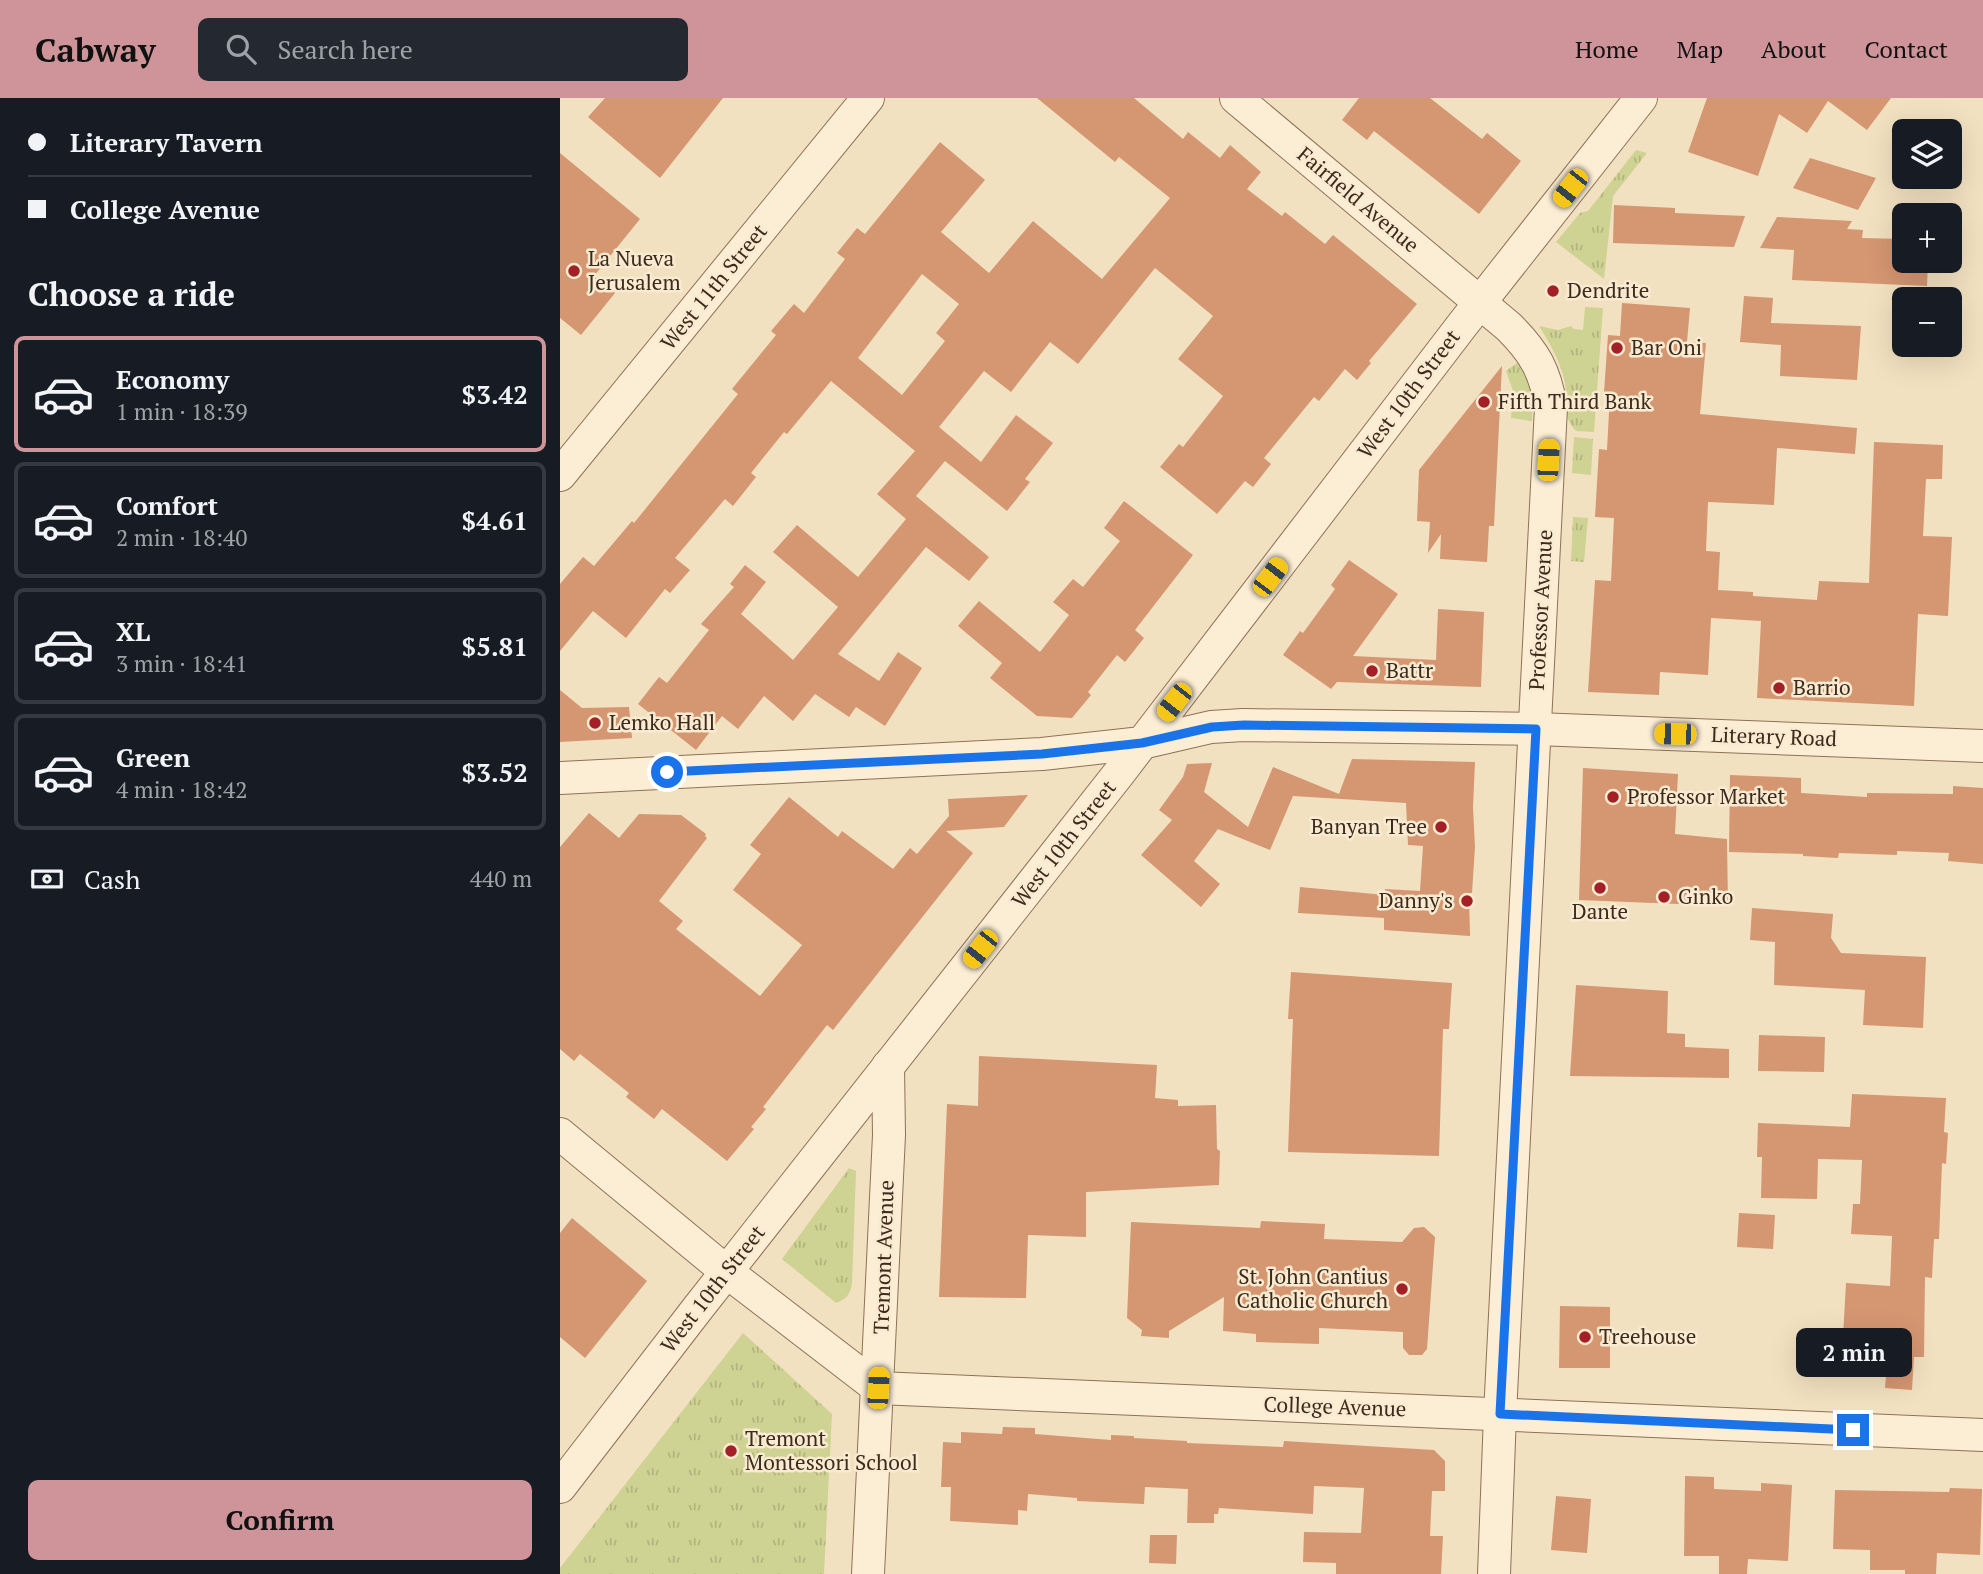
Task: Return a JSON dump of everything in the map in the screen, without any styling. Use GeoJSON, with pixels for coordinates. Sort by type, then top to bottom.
{"type":"FeatureCollection","features":[{"type":"Feature","properties":{"kind":"street","name":"West 11th Street"},"geometry":{"type":"LineString","coordinates":[[560,475],[867,98]]}},
{"type":"Feature","properties":{"kind":"street","name":"Fairfield Avenue"},"geometry":{"type":"LineString","coordinates":[[1236,98],[1480,302]]}},
{"type":"Feature","properties":{"kind":"street","name":"West 10th Street"},"geometry":{"type":"LineString","coordinates":[[560,1487],[1142,743],[1480,302],[1641,98]]}},
{"type":"Feature","properties":{"kind":"street","name":"Professor Avenue"},"geometry":{"type":"LineString","coordinates":[[1480,302],[1518,335],[1537,359],[1547,384],[1550,407],[1494,1574]]}},
{"type":"Feature","properties":{"kind":"street","name":"Literary Road"},"geometry":{"type":"LineString","coordinates":[[560,778],[1042,754],[1142,743],[1212,727],[1244,725],[1536,729],[1983,746]]}},
{"type":"Feature","properties":{"kind":"street","name":"Tremont Avenue"},"geometry":{"type":"LineString","coordinates":[[869,1574],[889,1135],[888,1066]]}},
{"type":"Feature","properties":{"kind":"street"},"geometry":{"type":"LineString","coordinates":[[560,1134],[727,1272],[878,1388]]}},
{"type":"Feature","properties":{"kind":"street","name":"College Avenue"},"geometry":{"type":"LineString","coordinates":[[878,1388],[1983,1435]]}},
{"type":"Feature","properties":{"kind":"green space"},"geometry":{"type":"Polygon","coordinates":[[[1636,150],[1647,153],[1613,196],[1604,279],[1556,242],[1580,213],[1588,211],[1636,150]]]}},
{"type":"Feature","properties":{"kind":"green space"},"geometry":{"type":"Polygon","coordinates":[[[1585,307],[1603,308],[1594,432],[1576,431],[1568,420],[1563,375],[1555,353],[1539,326],[1558,330],[1571,326],[1583,330],[1585,307]]]}},
{"type":"Feature","properties":{"kind":"green space"},"geometry":{"type":"Polygon","coordinates":[[[1521,360],[1533,393],[1532,421],[1511,418],[1513,391],[1506,371],[1521,360]]]}},
{"type":"Feature","properties":{"kind":"green space"},"geometry":{"type":"Polygon","coordinates":[[[1574,437],[1593,439],[1591,475],[1572,473],[1574,437]]]}},
{"type":"Feature","properties":{"kind":"green space"},"geometry":{"type":"Polygon","coordinates":[[[1573,517],[1588,518],[1584,562],[1571,561],[1573,517]]]}},
{"type":"Feature","properties":{"kind":"green space"},"geometry":{"type":"Polygon","coordinates":[[[849,1168],[856,1171],[852,1284],[847,1296],[836,1303],[782,1259],[849,1168]]]}},
{"type":"Feature","properties":{"kind":"green space"},"geometry":{"type":"Polygon","coordinates":[[[743,1333],[832,1414],[824,1574],[560,1574],[560,1568],[743,1333]]]}},
{"type":"Feature","properties":{"kind":"building"},"geometry":{"type":"Polygon","coordinates":[[[605,98],[723,98],[660,178],[588,117],[605,98]]]}},
{"type":"Feature","properties":{"kind":"building"},"geometry":{"type":"Polygon","coordinates":[[[1037,98],[1134,98],[1183,139],[1188,132],[1220,158],[1230,145],[1261,172],[1247,189],[1282,216],[1285,212],[1325,244],[1333,235],[1417,304],[1369,361],[1371,363],[1357,380],[1345,369],[1319,401],[1314,397],[1264,458],[1271,464],[1253,487],[1245,481],[1217,514],[1160,467],[1179,444],[1183,447],[1223,396],[1178,359],[1213,316],[1155,268],[1078,364],[1050,342],[1011,392],[984,371],[939,427],[981,462],[1016,415],[1053,443],[1025,479],[1030,482],[1007,511],[945,461],[916,496],[989,557],[969,581],[926,547],[838,654],[879,681],[898,652],[922,668],[885,726],[856,707],[849,717],[815,694],[793,721],[764,696],[738,729],[722,716],[696,750],[638,704],[659,677],[667,683],[709,630],[701,624],[734,587],[730,584],[745,565],[766,582],[741,614],[793,660],[838,607],[773,552],[797,525],[858,577],[906,519],[877,494],[915,451],[831,381],[751,473],[756,477],[733,506],[725,499],[675,558],[690,570],[670,593],[665,589],[626,638],[593,611],[560,651],[560,584],[583,557],[594,566],[632,521],[634,523],[738,394],[732,389],[776,335],[771,331],[794,304],[804,313],[845,259],[837,253],[857,228],[865,234],[940,142],[985,180],[941,232],[989,273],[1033,221],[1102,279],[1170,198],[1119,157],[1115,162],[1037,98]],[[922,274],[858,358],[902,395],[945,341],[936,333],[959,304],[922,274]]]}},
{"type":"Feature","properties":{"kind":"building"},"geometry":{"type":"Polygon","coordinates":[[[1359,98],[1430,98],[1482,139],[1487,133],[1521,161],[1479,214],[1374,131],[1367,140],[1342,120],[1359,98]]]}},
{"type":"Feature","properties":{"kind":"building"},"geometry":{"type":"Polygon","coordinates":[[[1707,98],[1891,98],[1867,130],[1828,101],[1807,133],[1779,114],[1758,176],[1688,152],[1707,98]]]}},
{"type":"Feature","properties":{"kind":"building"},"geometry":{"type":"Polygon","coordinates":[[[560,153],[640,219],[594,276],[615,293],[581,335],[560,318],[560,153]]]}},
{"type":"Feature","properties":{"kind":"building"},"geometry":{"type":"Polygon","coordinates":[[[1810,158],[1876,178],[1858,210],[1793,188],[1810,158]]]}},
{"type":"Feature","properties":{"kind":"building"},"geometry":{"type":"Polygon","coordinates":[[[1614,205],[1675,208],[1675,213],[1745,216],[1734,247],[1613,243],[1614,205]]]}},
{"type":"Feature","properties":{"kind":"building"},"geometry":{"type":"Polygon","coordinates":[[[1777,217],[1852,221],[1847,229],[1863,230],[1862,238],[1892,239],[1892,273],[1928,273],[1927,286],[1792,280],[1794,250],[1760,248],[1777,217]]]}},
{"type":"Feature","properties":{"kind":"building"},"geometry":{"type":"Polygon","coordinates":[[[1744,296],[1773,298],[1771,323],[1861,326],[1857,380],[1780,376],[1781,345],[1740,342],[1744,296]]]}},
{"type":"Feature","properties":{"kind":"building"},"geometry":{"type":"Polygon","coordinates":[[[1622,303],[1690,308],[1687,342],[1706,343],[1700,414],[1857,428],[1855,454],[1777,448],[1774,505],[1708,502],[1706,551],[1720,552],[1718,590],[1753,592],[1753,596],[1817,600],[1819,581],[1869,583],[1874,442],[1943,445],[1942,479],[1926,479],[1923,536],[1952,537],[1948,616],[1918,614],[1914,706],[1757,698],[1761,621],[1711,618],[1708,675],[1660,672],[1659,695],[1588,692],[1595,580],[1611,581],[1614,518],[1595,517],[1599,449],[1607,450],[1610,393],[1604,392],[1608,335],[1620,336],[1622,303]]]}},
{"type":"Feature","properties":{"kind":"building"},"geometry":{"type":"Polygon","coordinates":[[[1502,366],[1494,526],[1489,526],[1487,562],[1440,559],[1441,534],[1428,553],[1430,522],[1417,521],[1419,470],[1502,366]]]}},
{"type":"Feature","properties":{"kind":"building"},"geometry":{"type":"Polygon","coordinates":[[[1124,501],[1193,555],[1135,630],[1144,638],[1125,662],[1117,655],[1072,718],[1037,716],[990,678],[1002,663],[958,626],[979,601],[1040,652],[1069,615],[1053,602],[1073,579],[1083,587],[1120,541],[1104,528],[1124,501]]]}},
{"type":"Feature","properties":{"kind":"building"},"geometry":{"type":"Polygon","coordinates":[[[1349,560],[1398,594],[1353,656],[1436,660],[1438,609],[1484,612],[1481,687],[1337,682],[1331,689],[1283,655],[1335,589],[1331,585],[1349,560]]]}},
{"type":"Feature","properties":{"kind":"building","name":"Lemko Hall"},"geometry":{"type":"Polygon","coordinates":[[[560,690],[582,708],[629,707],[632,738],[560,742],[560,690]]]}},
{"type":"Feature","properties":{"kind":"building"},"geometry":{"type":"Polygon","coordinates":[[[1352,759],[1475,762],[1475,847],[1472,893],[1469,893],[1470,936],[1384,930],[1384,918],[1298,913],[1300,887],[1385,895],[1385,889],[1420,891],[1423,846],[1408,845],[1406,803],[1293,796],[1270,850],[1218,829],[1194,861],[1220,884],[1201,907],[1141,855],[1172,820],[1159,810],[1183,777],[1187,764],[1212,763],[1204,792],[1248,827],[1273,767],[1339,794],[1352,759]]]}},
{"type":"Feature","properties":{"kind":"building"},"geometry":{"type":"Polygon","coordinates":[[[1583,768],[1678,774],[1675,834],[1727,839],[1728,906],[1579,900],[1583,768]]]}},
{"type":"Feature","properties":{"kind":"building"},"geometry":{"type":"Polygon","coordinates":[[[1730,775],[1801,778],[1801,793],[1867,797],[1867,793],[1953,794],[1953,786],[1983,788],[1983,864],[1948,861],[1949,853],[1839,853],[1838,858],[1729,852],[1730,775]]]}},
{"type":"Feature","properties":{"kind":"building"},"geometry":{"type":"Polygon","coordinates":[[[1028,795],[1004,827],[946,831],[973,853],[833,1030],[827,1025],[763,1107],[766,1109],[751,1127],[754,1129],[727,1161],[662,1109],[654,1119],[626,1097],[629,1093],[580,1054],[574,1061],[560,1049],[560,847],[589,813],[619,838],[639,814],[681,815],[706,834],[707,838],[659,901],[683,921],[676,929],[760,996],[802,945],[733,890],[761,854],[750,845],[789,797],[838,837],[842,831],[893,869],[910,848],[917,854],[949,816],[948,799],[1028,795]]]}},
{"type":"Feature","properties":{"kind":"building"},"geometry":{"type":"Polygon","coordinates":[[[1752,908],[1833,914],[1831,938],[1841,953],[1926,957],[1923,1028],[1863,1025],[1865,990],[1774,985],[1775,942],[1750,940],[1752,908]]]}},
{"type":"Feature","properties":{"kind":"building"},"geometry":{"type":"Polygon","coordinates":[[[1291,972],[1452,983],[1449,1029],[1443,1029],[1439,1156],[1288,1152],[1293,1019],[1288,1019],[1291,972]]]}},
{"type":"Feature","properties":{"kind":"building"},"geometry":{"type":"Polygon","coordinates":[[[1576,985],[1668,991],[1667,1033],[1685,1034],[1685,1047],[1729,1049],[1729,1078],[1570,1076],[1576,985]]]}},
{"type":"Feature","properties":{"kind":"building"},"geometry":{"type":"Polygon","coordinates":[[[1759,1035],[1825,1037],[1824,1072],[1758,1071],[1759,1035]]]}},
{"type":"Feature","properties":{"kind":"building"},"geometry":{"type":"Polygon","coordinates":[[[979,1056],[1157,1065],[1155,1098],[1178,1100],[1178,1106],[1216,1105],[1217,1149],[1220,1151],[1219,1185],[1086,1192],[1086,1237],[1028,1235],[1026,1298],[939,1297],[947,1104],[978,1106],[979,1056]]]}},
{"type":"Feature","properties":{"kind":"building"},"geometry":{"type":"Polygon","coordinates":[[[1852,1094],[1946,1098],[1944,1132],[1948,1133],[1946,1164],[1942,1163],[1939,1239],[1934,1239],[1932,1278],[1925,1277],[1924,1357],[1914,1357],[1912,1390],[1885,1388],[1886,1375],[1841,1372],[1846,1283],[1890,1286],[1892,1236],[1851,1234],[1853,1204],[1860,1204],[1862,1160],[1818,1159],[1817,1199],[1761,1198],[1762,1157],[1757,1157],[1758,1123],[1850,1127],[1852,1094]]]}},
{"type":"Feature","properties":{"kind":"building"},"geometry":{"type":"Polygon","coordinates":[[[1739,1213],[1775,1215],[1773,1249],[1737,1247],[1739,1213]]]}},
{"type":"Feature","properties":{"kind":"building"},"geometry":{"type":"Polygon","coordinates":[[[572,1218],[647,1281],[585,1358],[560,1337],[560,1233],[572,1218]]]}},
{"type":"Feature","properties":{"kind":"building"},"geometry":{"type":"Polygon","coordinates":[[[1261,1221],[1325,1224],[1324,1239],[1402,1242],[1414,1228],[1424,1227],[1435,1237],[1427,1349],[1422,1355],[1409,1355],[1403,1348],[1403,1332],[1319,1328],[1319,1344],[1256,1342],[1256,1334],[1223,1331],[1224,1297],[1169,1331],[1169,1338],[1141,1336],[1142,1330],[1127,1318],[1131,1222],[1260,1228],[1261,1221]]]}},
{"type":"Feature","properties":{"kind":"building","name":"Treehouse"},"geometry":{"type":"Polygon","coordinates":[[[1560,1306],[1610,1307],[1610,1368],[1559,1368],[1560,1306]]]}},
{"type":"Feature","properties":{"kind":"building"},"geometry":{"type":"Polygon","coordinates":[[[1003,1427],[1035,1428],[1035,1434],[1111,1440],[1111,1435],[1187,1443],[1283,1447],[1284,1441],[1434,1450],[1445,1461],[1445,1491],[1432,1491],[1430,1536],[1443,1536],[1441,1574],[1336,1574],[1336,1563],[1303,1562],[1304,1532],[1361,1533],[1364,1488],[1314,1486],[1313,1514],[1219,1508],[1218,1514],[1214,1514],[1214,1523],[1187,1523],[1188,1489],[1145,1487],[1144,1504],[1077,1501],[1077,1498],[1028,1494],[1027,1511],[1018,1510],[1018,1525],[950,1521],[951,1487],[941,1487],[943,1442],[961,1443],[961,1432],[1002,1434],[1003,1427]]]}},
{"type":"Feature","properties":{"kind":"building"},"geometry":{"type":"Polygon","coordinates":[[[1685,1476],[1714,1477],[1714,1489],[1761,1491],[1761,1483],[1792,1485],[1788,1561],[1748,1559],[1747,1574],[1719,1574],[1719,1556],[1684,1556],[1685,1476]]]}},
{"type":"Feature","properties":{"kind":"building"},"geometry":{"type":"Polygon","coordinates":[[[1950,1488],[1982,1489],[1980,1555],[1937,1553],[1936,1574],[1905,1574],[1905,1570],[1870,1570],[1870,1550],[1833,1549],[1835,1490],[1949,1492],[1950,1488]]]}},
{"type":"Feature","properties":{"kind":"building"},"geometry":{"type":"Polygon","coordinates":[[[1556,1496],[1591,1499],[1587,1553],[1551,1550],[1556,1496]]]}},
{"type":"Feature","properties":{"kind":"building"},"geometry":{"type":"Polygon","coordinates":[[[1150,1535],[1177,1535],[1176,1564],[1149,1563],[1150,1535]]]}},
{"type":"Feature","properties":{"kind":"place","name":"La Nueva Jerusalem"},"geometry":{"type":"Point","coordinates":[574,271]}},
{"type":"Feature","properties":{"kind":"place","name":"Dendrite"},"geometry":{"type":"Point","coordinates":[1553,291]}},
{"type":"Feature","properties":{"kind":"place","name":"Bar Oni"},"geometry":{"type":"Point","coordinates":[1617,348]}},
{"type":"Feature","properties":{"kind":"place","name":"Fifth Third Bank"},"geometry":{"type":"Point","coordinates":[1484,402]}},
{"type":"Feature","properties":{"kind":"place","name":"Battr"},"geometry":{"type":"Point","coordinates":[1372,671]}},
{"type":"Feature","properties":{"kind":"place","name":"Barrio"},"geometry":{"type":"Point","coordinates":[1779,688]}},
{"type":"Feature","properties":{"kind":"place","name":"Lemko Hall"},"geometry":{"type":"Point","coordinates":[595,723]}},
{"type":"Feature","properties":{"kind":"place","name":"Professor Market"},"geometry":{"type":"Point","coordinates":[1613,797]}},
{"type":"Feature","properties":{"kind":"place","name":"Banyan Tree"},"geometry":{"type":"Point","coordinates":[1441,827]}},
{"type":"Feature","properties":{"kind":"place","name":"Dante"},"geometry":{"type":"Point","coordinates":[1600,888]}},
{"type":"Feature","properties":{"kind":"place","name":"Ginko"},"geometry":{"type":"Point","coordinates":[1664,897]}},
{"type":"Feature","properties":{"kind":"place","name":"Danny's"},"geometry":{"type":"Point","coordinates":[1467,901]}},
{"type":"Feature","properties":{"kind":"place","name":"St. John Cantius Catholic Church"},"geometry":{"type":"Point","coordinates":[1402,1289]}},
{"type":"Feature","properties":{"kind":"place","name":"Treehouse"},"geometry":{"type":"Point","coordinates":[1585,1337]}},
{"type":"Feature","properties":{"kind":"place","name":"Tremont Montessori School"},"geometry":{"type":"Point","coordinates":[731,1451]}},
{"type":"Feature","properties":{"kind":"route"},"geometry":{"type":"LineString","coordinates":[[667,772],[1042,754],[1142,743],[1212,727],[1244,725],[1536,729],[1500,1414],[1853,1430]]}}]}
